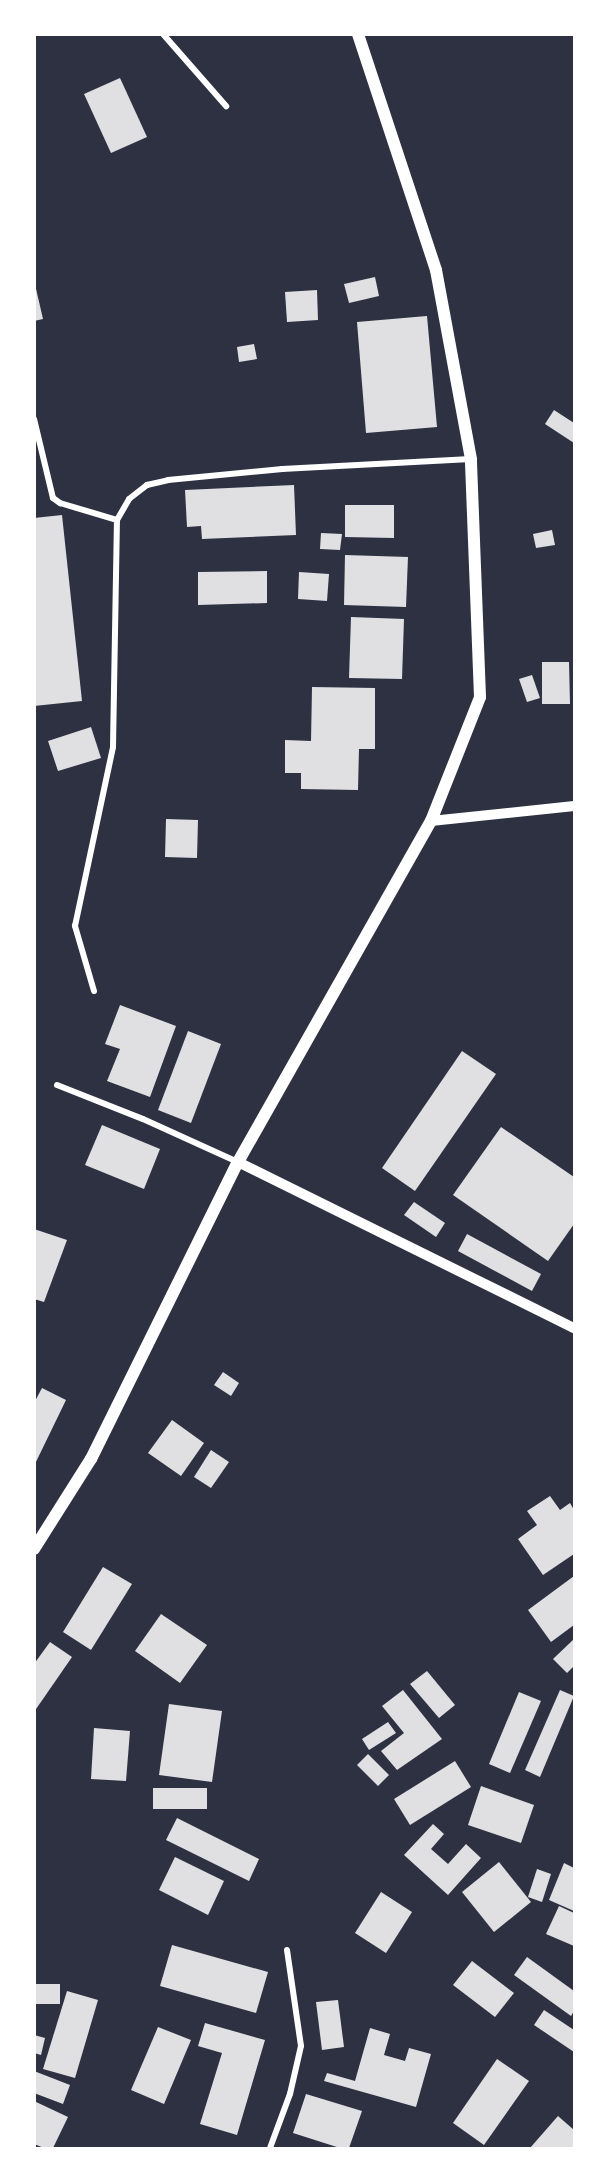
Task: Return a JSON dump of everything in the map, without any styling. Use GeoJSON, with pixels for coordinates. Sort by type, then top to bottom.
{"type":"FeatureCollection","features":[{"type":"Feature","properties":{"kind":"main road"},"geometry":{"type":"LineString","coordinates":[[34,1549],[92,1459],[238,1162],[431,821],[480,697],[471,459],[436,270],[358,34]]}},
{"type":"Feature","properties":{"kind":"street"},"geometry":{"type":"LineString","coordinates":[[163,34],[226,106]]}},
{"type":"Feature","properties":{"kind":"street"},"geometry":{"type":"LineString","coordinates":[[34,419],[53,498],[60,503],[117,519]]}},
{"type":"Feature","properties":{"kind":"street"},"geometry":{"type":"LineString","coordinates":[[94,991],[75,926],[113,747],[117,519],[129,499],[147,485],[168,480],[282,469],[471,459]]}},
{"type":"Feature","properties":{"kind":"street"},"geometry":{"type":"LineString","coordinates":[[431,821],[574,806]]}},
{"type":"Feature","properties":{"kind":"street"},"geometry":{"type":"LineString","coordinates":[[57,1085],[143,1119],[238,1162],[574,1328]]}},
{"type":"Feature","properties":{"kind":"street"},"geometry":{"type":"LineString","coordinates":[[270,2148],[290,2094],[301,2046],[287,1950]]}},
{"type":"Feature","properties":{"kind":"building"},"geometry":{"type":"Polygon","coordinates":[[[120,78],[147,137],[111,153],[84,94],[120,78]]]}},
{"type":"Feature","properties":{"kind":"building"},"geometry":{"type":"Polygon","coordinates":[[[375,277],[379,296],[349,303],[344,284],[375,277]]]}},
{"type":"Feature","properties":{"kind":"building"},"geometry":{"type":"Polygon","coordinates":[[[34,280],[43,319],[34,321],[34,280]]]}},
{"type":"Feature","properties":{"kind":"building"},"geometry":{"type":"Polygon","coordinates":[[[317,290],[318,320],[287,322],[285,292],[317,290]]]}},
{"type":"Feature","properties":{"kind":"building"},"geometry":{"type":"Polygon","coordinates":[[[427,316],[437,427],[366,433],[357,322],[427,316]]]}},
{"type":"Feature","properties":{"kind":"building"},"geometry":{"type":"Polygon","coordinates":[[[254,344],[257,359],[239,362],[237,347],[254,344]]]}},
{"type":"Feature","properties":{"kind":"building"},"geometry":{"type":"Polygon","coordinates":[[[554,410],[574,423],[574,443],[545,424],[554,410]]]}},
{"type":"Feature","properties":{"kind":"building"},"geometry":{"type":"Polygon","coordinates":[[[294,485],[296,535],[202,539],[201,526],[187,527],[185,490],[294,485]]]}},
{"type":"Feature","properties":{"kind":"building"},"geometry":{"type":"Polygon","coordinates":[[[345,505],[394,505],[394,538],[345,537],[345,505]]]}},
{"type":"Feature","properties":{"kind":"building"},"geometry":{"type":"Polygon","coordinates":[[[62,515],[82,701],[34,706],[34,518],[62,515]]]}},
{"type":"Feature","properties":{"kind":"building"},"geometry":{"type":"Polygon","coordinates":[[[552,530],[555,545],[536,548],[533,534],[552,530]]]}},
{"type":"Feature","properties":{"kind":"building"},"geometry":{"type":"Polygon","coordinates":[[[321,533],[342,534],[340,550],[320,549],[321,533]]]}},
{"type":"Feature","properties":{"kind":"building"},"geometry":{"type":"Polygon","coordinates":[[[345,555],[408,557],[406,607],[344,605],[345,555]]]}},
{"type":"Feature","properties":{"kind":"building"},"geometry":{"type":"Polygon","coordinates":[[[267,571],[267,603],[198,605],[198,572],[267,571]]]}},
{"type":"Feature","properties":{"kind":"building"},"geometry":{"type":"Polygon","coordinates":[[[299,572],[329,574],[327,601],[298,599],[299,572]]]}},
{"type":"Feature","properties":{"kind":"building"},"geometry":{"type":"Polygon","coordinates":[[[351,617],[404,619],[402,679],[349,678],[351,617]]]}},
{"type":"Feature","properties":{"kind":"building"},"geometry":{"type":"Polygon","coordinates":[[[542,662],[569,662],[570,704],[542,704],[542,662]]]}},
{"type":"Feature","properties":{"kind":"building"},"geometry":{"type":"Polygon","coordinates":[[[532,675],[540,698],[527,702],[519,679],[532,675]]]}},
{"type":"Feature","properties":{"kind":"building"},"geometry":{"type":"Polygon","coordinates":[[[312,687],[375,688],[375,749],[359,749],[358,790],[301,789],[301,773],[285,773],[285,740],[311,741],[312,687]]]}},
{"type":"Feature","properties":{"kind":"building"},"geometry":{"type":"Polygon","coordinates":[[[91,727],[101,758],[58,771],[48,741],[91,727]]]}},
{"type":"Feature","properties":{"kind":"building"},"geometry":{"type":"Polygon","coordinates":[[[166,819],[198,820],[197,858],[165,857],[166,819]]]}},
{"type":"Feature","properties":{"kind":"building"},"geometry":{"type":"Polygon","coordinates":[[[120,1005],[176,1026],[150,1097],[107,1081],[120,1049],[105,1044],[120,1005]]]}},
{"type":"Feature","properties":{"kind":"building"},"geometry":{"type":"Polygon","coordinates":[[[188,1031],[221,1044],[191,1123],[158,1110],[188,1031]]]}},
{"type":"Feature","properties":{"kind":"building"},"geometry":{"type":"Polygon","coordinates":[[[462,1051],[496,1074],[415,1191],[382,1168],[462,1051]]]}},
{"type":"Feature","properties":{"kind":"building"},"geometry":{"type":"Polygon","coordinates":[[[102,1125],[160,1149],[144,1189],[85,1165],[102,1125]]]}},
{"type":"Feature","properties":{"kind":"building"},"geometry":{"type":"Polygon","coordinates":[[[501,1127],[574,1177],[574,1224],[548,1261],[453,1195],[501,1127]]]}},
{"type":"Feature","properties":{"kind":"building"},"geometry":{"type":"Polygon","coordinates":[[[414,1202],[445,1223],[436,1237],[404,1215],[414,1202]]]}},
{"type":"Feature","properties":{"kind":"building"},"geometry":{"type":"Polygon","coordinates":[[[34,1229],[67,1240],[44,1302],[34,1299],[34,1229]]]}},
{"type":"Feature","properties":{"kind":"building"},"geometry":{"type":"Polygon","coordinates":[[[467,1234],[541,1274],[532,1291],[458,1251],[467,1234]]]}},
{"type":"Feature","properties":{"kind":"building"},"geometry":{"type":"Polygon","coordinates":[[[223,1372],[239,1383],[231,1396],[214,1385],[223,1372]]]}},
{"type":"Feature","properties":{"kind":"building"},"geometry":{"type":"Polygon","coordinates":[[[42,1388],[66,1400],[34,1466],[34,1403],[42,1388]]]}},
{"type":"Feature","properties":{"kind":"building"},"geometry":{"type":"Polygon","coordinates":[[[172,1420],[204,1443],[181,1476],[148,1453],[172,1420]]]}},
{"type":"Feature","properties":{"kind":"building"},"geometry":{"type":"Polygon","coordinates":[[[211,1450],[229,1462],[211,1488],[194,1477],[211,1450]]]}},
{"type":"Feature","properties":{"kind":"building"},"geometry":{"type":"Polygon","coordinates":[[[550,1496],[560,1510],[570,1503],[574,1510],[574,1554],[543,1575],[518,1539],[537,1525],[527,1511],[550,1496]]]}},
{"type":"Feature","properties":{"kind":"building"},"geometry":{"type":"Polygon","coordinates":[[[103,1567],[132,1584],[91,1650],[63,1632],[103,1567]]]}},
{"type":"Feature","properties":{"kind":"building"},"geometry":{"type":"Polygon","coordinates":[[[574,1576],[574,1625],[551,1642],[528,1610],[574,1576]]]}},
{"type":"Feature","properties":{"kind":"building"},"geometry":{"type":"Polygon","coordinates":[[[161,1614],[207,1645],[180,1683],[135,1651],[161,1614]]]}},
{"type":"Feature","properties":{"kind":"building"},"geometry":{"type":"Polygon","coordinates":[[[574,1639],[574,1666],[567,1673],[553,1659],[574,1639]]]}},
{"type":"Feature","properties":{"kind":"building"},"geometry":{"type":"Polygon","coordinates":[[[50,1642],[72,1657],[34,1712],[34,1664],[50,1642]]]}},
{"type":"Feature","properties":{"kind":"building"},"geometry":{"type":"Polygon","coordinates":[[[427,1671],[455,1705],[439,1718],[410,1684],[427,1671]]]}},
{"type":"Feature","properties":{"kind":"building"},"geometry":{"type":"Polygon","coordinates":[[[403,1690],[442,1739],[397,1770],[381,1751],[404,1733],[382,1706],[403,1690]]]}},
{"type":"Feature","properties":{"kind":"building"},"geometry":{"type":"Polygon","coordinates":[[[560,1690],[574,1696],[540,1777],[525,1770],[560,1690]]]}},
{"type":"Feature","properties":{"kind":"building"},"geometry":{"type":"Polygon","coordinates":[[[519,1692],[541,1701],[510,1773],[489,1764],[519,1692]]]}},
{"type":"Feature","properties":{"kind":"building"},"geometry":{"type":"Polygon","coordinates":[[[169,1704],[222,1711],[212,1782],[159,1775],[169,1704]]]}},
{"type":"Feature","properties":{"kind":"building"},"geometry":{"type":"Polygon","coordinates":[[[388,1722],[396,1733],[369,1750],[362,1739],[388,1722]]]}},
{"type":"Feature","properties":{"kind":"building"},"geometry":{"type":"Polygon","coordinates":[[[94,1728],[130,1731],[126,1781],[91,1779],[94,1728]]]}},
{"type":"Feature","properties":{"kind":"building"},"geometry":{"type":"Polygon","coordinates":[[[368,1754],[389,1775],[378,1786],[357,1765],[368,1754]]]}},
{"type":"Feature","properties":{"kind":"building"},"geometry":{"type":"Polygon","coordinates":[[[455,1761],[471,1787],[410,1825],[394,1799],[455,1761]]]}},
{"type":"Feature","properties":{"kind":"building"},"geometry":{"type":"Polygon","coordinates":[[[481,1786],[534,1805],[521,1843],[468,1825],[481,1786]]]}},
{"type":"Feature","properties":{"kind":"building"},"geometry":{"type":"Polygon","coordinates":[[[153,1788],[207,1788],[207,1809],[153,1809],[153,1788]]]}},
{"type":"Feature","properties":{"kind":"building"},"geometry":{"type":"Polygon","coordinates":[[[177,1818],[259,1859],[249,1881],[166,1840],[177,1818]]]}},
{"type":"Feature","properties":{"kind":"building"},"geometry":{"type":"Polygon","coordinates":[[[433,1824],[444,1834],[431,1849],[448,1864],[466,1844],[481,1858],[448,1895],[404,1855],[433,1824]]]}},
{"type":"Feature","properties":{"kind":"building"},"geometry":{"type":"Polygon","coordinates":[[[175,1857],[224,1881],[208,1915],[159,1890],[175,1857]]]}},
{"type":"Feature","properties":{"kind":"building"},"geometry":{"type":"Polygon","coordinates":[[[499,1862],[531,1902],[494,1932],[462,1892],[499,1862]]]}},
{"type":"Feature","properties":{"kind":"building"},"geometry":{"type":"Polygon","coordinates":[[[564,1863],[574,1868],[574,1911],[549,1900],[564,1863]]]}},
{"type":"Feature","properties":{"kind":"building"},"geometry":{"type":"Polygon","coordinates":[[[537,1869],[551,1874],[542,1902],[528,1897],[537,1869]]]}},
{"type":"Feature","properties":{"kind":"building"},"geometry":{"type":"Polygon","coordinates":[[[381,1892],[412,1912],[386,1953],[355,1933],[381,1892]]]}},
{"type":"Feature","properties":{"kind":"building"},"geometry":{"type":"Polygon","coordinates":[[[559,1906],[574,1913],[574,1946],[546,1934],[559,1906]]]}},
{"type":"Feature","properties":{"kind":"building"},"geometry":{"type":"Polygon","coordinates":[[[172,1945],[268,1972],[256,2013],[160,1986],[172,1945]]]}},
{"type":"Feature","properties":{"kind":"building"},"geometry":{"type":"Polygon","coordinates":[[[527,1957],[574,1991],[574,2011],[571,2016],[514,1975],[527,1957]]]}},
{"type":"Feature","properties":{"kind":"building"},"geometry":{"type":"Polygon","coordinates":[[[472,1961],[514,1993],[495,2017],[453,1985],[472,1961]]]}},
{"type":"Feature","properties":{"kind":"building"},"geometry":{"type":"Polygon","coordinates":[[[34,1984],[60,1984],[60,2004],[34,2004],[34,1984]]]}},
{"type":"Feature","properties":{"kind":"building"},"geometry":{"type":"Polygon","coordinates":[[[67,1991],[98,2000],[75,2078],[43,2069],[67,1991]]]}},
{"type":"Feature","properties":{"kind":"building"},"geometry":{"type":"Polygon","coordinates":[[[338,2000],[344,2047],[322,2050],[316,2002],[338,2000]]]}},
{"type":"Feature","properties":{"kind":"building"},"geometry":{"type":"Polygon","coordinates":[[[544,2010],[574,2030],[574,2052],[534,2025],[544,2010]]]}},
{"type":"Feature","properties":{"kind":"building"},"geometry":{"type":"Polygon","coordinates":[[[205,2023],[265,2040],[237,2135],[200,2124],[222,2053],[198,2046],[205,2023]]]}},
{"type":"Feature","properties":{"kind":"building"},"geometry":{"type":"Polygon","coordinates":[[[158,2027],[191,2040],[164,2104],[131,2090],[158,2027]]]}},
{"type":"Feature","properties":{"kind":"building"},"geometry":{"type":"Polygon","coordinates":[[[370,2028],[390,2034],[384,2055],[405,2061],[409,2048],[431,2054],[416,2107],[324,2081],[327,2073],[355,2081],[370,2028]]]}},
{"type":"Feature","properties":{"kind":"building"},"geometry":{"type":"Polygon","coordinates":[[[34,2035],[45,2038],[41,2055],[34,2053],[34,2035]]]}},
{"type":"Feature","properties":{"kind":"building"},"geometry":{"type":"Polygon","coordinates":[[[497,2059],[529,2081],[484,2145],[453,2123],[497,2059]]]}},
{"type":"Feature","properties":{"kind":"building"},"geometry":{"type":"Polygon","coordinates":[[[34,2071],[70,2085],[63,2104],[34,2093],[34,2071]]]}},
{"type":"Feature","properties":{"kind":"building"},"geometry":{"type":"Polygon","coordinates":[[[306,2094],[362,2111],[349,2148],[340,2148],[293,2133],[306,2094]]]}},
{"type":"Feature","properties":{"kind":"building"},"geometry":{"type":"Polygon","coordinates":[[[34,2101],[68,2117],[53,2148],[44,2148],[34,2144],[34,2101]]]}},
{"type":"Feature","properties":{"kind":"building"},"geometry":{"type":"Polygon","coordinates":[[[558,2116],[574,2130],[574,2148],[530,2148],[558,2116]]]}}]}
